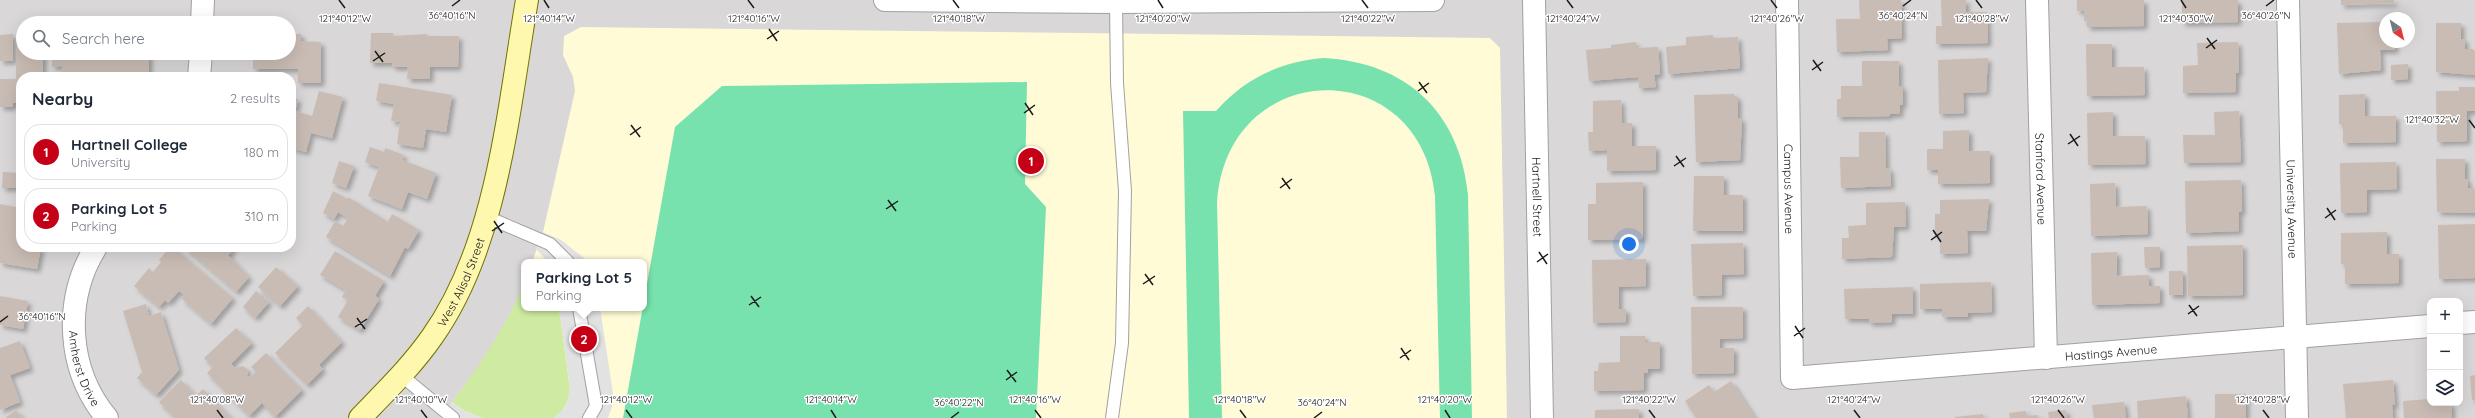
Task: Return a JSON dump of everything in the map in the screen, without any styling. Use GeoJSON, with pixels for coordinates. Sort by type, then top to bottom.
{"type":"FeatureCollection","features":[{"type":"Feature","properties":{"kind":"main road","name":"West Alisal Street"},"geometry":{"type":"LineString","coordinates":[[360,418],[402,376],[432,336],[456,297],[487,217],[498,172],[527,0]]}},
{"type":"Feature","properties":{"kind":"street"},"geometry":{"type":"LineString","coordinates":[[202,0],[202,16]]}},
{"type":"Feature","properties":{"kind":"street"},"geometry":{"type":"LineString","coordinates":[[885,0],[1116,2],[1433,0]]}},
{"type":"Feature","properties":{"kind":"street","name":"Hartnell Street"},"geometry":{"type":"LineString","coordinates":[[1534,0],[1542,418]]}},
{"type":"Feature","properties":{"kind":"street","name":"Campus Avenue"},"geometry":{"type":"LineString","coordinates":[[1787,0],[1792,378]]}},
{"type":"Feature","properties":{"kind":"street","name":"Stanford Avenue"},"geometry":{"type":"LineString","coordinates":[[2037,0],[2046,358]]}},
{"type":"Feature","properties":{"kind":"street","name":"University Avenue"},"geometry":{"type":"LineString","coordinates":[[2288,0],[2297,418]]}},
{"type":"Feature","properties":{"kind":"street"},"geometry":{"type":"LineString","coordinates":[[199,72],[200,60]]}},
{"type":"Feature","properties":{"kind":"street","name":"Amherst Drive"},"geometry":{"type":"LineString","coordinates":[[93,252],[88,260],[81,279],[74,313],[74,339],[84,382],[107,418]]}},
{"type":"Feature","properties":{"kind":"street"},"geometry":{"type":"LineString","coordinates":[[2463,323],[2475,322]]}},
{"type":"Feature","properties":{"kind":"street","name":"Hastings Avenue"},"geometry":{"type":"LineString","coordinates":[[1792,378],[2427,326]]}},
{"type":"Feature","properties":{"kind":"lane"},"geometry":{"type":"LineString","coordinates":[[1112,418],[1122,343],[1125,191],[1117,83],[1116,2]]}},
{"type":"Feature","properties":{"kind":"lane"},"geometry":{"type":"LineString","coordinates":[[487,217],[550,244],[565,259]]}},
{"type":"Feature","properties":{"kind":"lane"},"geometry":{"type":"LineString","coordinates":[[580,311],[596,406],[589,418]]}},
{"type":"Feature","properties":{"kind":"lane"},"geometry":{"type":"LineString","coordinates":[[402,376],[453,418]]}},
{"type":"Feature","properties":{"kind":"shaded area"},"geometry":{"type":"Polygon","coordinates":[[[0,0],[2475,0],[2475,418],[0,418],[0,0]]]}},
{"type":"Feature","properties":{"kind":"shaded area"},"geometry":{"type":"Polygon","coordinates":[[[581,27],[1490,38],[1500,48],[1507,418],[440,418],[481,364],[507,323],[521,291],[521,311],[647,311],[647,259],[533,259],[543,232],[575,91],[573,77],[563,55],[564,36],[581,27]]]}},
{"type":"Feature","properties":{"kind":"shaded area"},"geometry":{"type":"Polygon","coordinates":[[[543,232],[561,240],[585,259],[545,259],[536,249],[543,232]]]}},
{"type":"Feature","properties":{"kind":"shaded area"},"geometry":{"type":"Polygon","coordinates":[[[559,311],[600,311],[613,393],[612,407],[608,418],[553,418],[565,408],[570,389],[559,311]]]}},
{"type":"Feature","properties":{"kind":"shaded area"},"geometry":{"type":"Polygon","coordinates":[[[452,402],[465,411],[483,418],[440,418],[452,402]]]}},
{"type":"Feature","properties":{"kind":"green space"},"geometry":{"type":"Polygon","coordinates":[[[1323,58],[1353,62],[1380,69],[1403,81],[1424,97],[1440,116],[1454,139],[1463,165],[1468,195],[1472,418],[1440,418],[1435,196],[1422,149],[1396,116],[1363,96],[1324,90],[1287,98],[1253,119],[1229,154],[1217,202],[1222,418],[1189,418],[1183,111],[1216,111],[1239,89],[1264,74],[1292,63],[1323,58]]]}},
{"type":"Feature","properties":{"kind":"green space"},"geometry":{"type":"Polygon","coordinates":[[[1027,82],[1025,184],[1046,207],[1036,418],[623,418],[642,311],[647,311],[647,284],[675,127],[722,86],[1027,82]]]}},
{"type":"Feature","properties":{"kind":"green space"},"geometry":{"type":"Polygon","coordinates":[[[521,290],[521,311],[559,311],[570,389],[563,410],[553,418],[483,418],[465,411],[452,402],[473,374],[491,346],[521,290]]]}},
{"type":"Feature","properties":{"kind":"building"},"geometry":{"type":"Polygon","coordinates":[[[1859,0],[1901,0],[1902,38],[1887,39],[1888,50],[1837,52],[1836,19],[1860,19],[1859,0]]]}},
{"type":"Feature","properties":{"kind":"building"},"geometry":{"type":"Polygon","coordinates":[[[1941,0],[1966,0],[1966,12],[1987,12],[1988,43],[1936,44],[1936,26],[1942,26],[1941,0]]]}},
{"type":"Feature","properties":{"kind":"building"},"geometry":{"type":"Polygon","coordinates":[[[2077,0],[2144,0],[2144,26],[2087,27],[2087,21],[2084,21],[2084,11],[2077,11],[2077,0]]]}},
{"type":"Feature","properties":{"kind":"building"},"geometry":{"type":"Polygon","coordinates":[[[2182,0],[2238,0],[2238,22],[2182,23],[2182,0]]]}},
{"type":"Feature","properties":{"kind":"building"},"geometry":{"type":"Polygon","coordinates":[[[2341,0],[2394,0],[2394,3],[2341,5],[2341,0]]]}},
{"type":"Feature","properties":{"kind":"building"},"geometry":{"type":"Polygon","coordinates":[[[2379,22],[2379,48],[2395,48],[2395,50],[2380,50],[2381,70],[2339,74],[2337,23],[2379,22]]]}},
{"type":"Feature","properties":{"kind":"building"},"geometry":{"type":"Polygon","coordinates":[[[2436,23],[2461,23],[2461,39],[2465,39],[2465,49],[2473,49],[2475,52],[2475,75],[2436,72],[2436,23]]]}},
{"type":"Feature","properties":{"kind":"building"},"geometry":{"type":"Polygon","coordinates":[[[371,33],[393,33],[393,36],[427,34],[427,36],[459,36],[458,67],[430,67],[430,79],[407,79],[408,67],[392,67],[392,63],[370,63],[371,33]]]}},
{"type":"Feature","properties":{"kind":"building"},"geometry":{"type":"Polygon","coordinates":[[[13,34],[13,61],[0,61],[0,35],[13,34]]]}},
{"type":"Feature","properties":{"kind":"building"},"geometry":{"type":"Polygon","coordinates":[[[296,34],[301,34],[301,41],[321,42],[321,83],[298,83],[298,69],[253,69],[253,60],[296,60],[296,34]]]}},
{"type":"Feature","properties":{"kind":"building"},"geometry":{"type":"Polygon","coordinates":[[[1713,35],[1713,38],[1738,37],[1740,68],[1668,74],[1666,47],[1686,45],[1686,37],[1713,35]]]}},
{"type":"Feature","properties":{"kind":"building"},"geometry":{"type":"Polygon","coordinates":[[[1636,42],[1636,48],[1658,47],[1660,74],[1654,75],[1656,87],[1639,88],[1638,77],[1589,81],[1586,50],[1611,48],[1611,45],[1636,42]]]}},
{"type":"Feature","properties":{"kind":"building"},"geometry":{"type":"Polygon","coordinates":[[[2238,42],[2239,73],[2236,73],[2236,92],[2183,93],[2183,66],[2198,65],[2197,43],[2238,42]]]}},
{"type":"Feature","properties":{"kind":"building"},"geometry":{"type":"Polygon","coordinates":[[[2086,44],[2112,44],[2112,67],[2144,67],[2145,95],[2087,96],[2086,44]]]}},
{"type":"Feature","properties":{"kind":"building"},"geometry":{"type":"Polygon","coordinates":[[[1988,58],[1986,92],[1963,93],[1964,113],[1939,114],[1938,60],[1988,58]]]}},
{"type":"Feature","properties":{"kind":"building"},"geometry":{"type":"Polygon","coordinates":[[[16,60],[43,60],[43,72],[16,72],[16,60]]]}},
{"type":"Feature","properties":{"kind":"building"},"geometry":{"type":"Polygon","coordinates":[[[52,60],[149,60],[149,72],[62,72],[62,66],[52,67],[52,60]]]}},
{"type":"Feature","properties":{"kind":"building"},"geometry":{"type":"Polygon","coordinates":[[[1862,61],[1899,61],[1899,86],[1903,86],[1903,105],[1900,105],[1900,114],[1890,114],[1890,116],[1837,117],[1837,99],[1841,99],[1841,86],[1862,86],[1862,61]]]}},
{"type":"Feature","properties":{"kind":"building"},"geometry":{"type":"Polygon","coordinates":[[[2408,64],[2408,79],[2391,80],[2391,65],[2408,64]]]}},
{"type":"Feature","properties":{"kind":"building"},"geometry":{"type":"Polygon","coordinates":[[[0,79],[16,79],[16,103],[13,103],[13,107],[0,107],[0,79]]]}},
{"type":"Feature","properties":{"kind":"building"},"geometry":{"type":"Polygon","coordinates":[[[379,83],[452,95],[446,132],[426,129],[423,148],[397,144],[400,122],[391,121],[394,104],[376,101],[379,83]]]}},
{"type":"Feature","properties":{"kind":"building"},"geometry":{"type":"Polygon","coordinates":[[[2459,87],[2475,87],[2475,111],[2467,111],[2467,141],[2437,142],[2436,91],[2459,91],[2459,87]]]}},
{"type":"Feature","properties":{"kind":"building"},"geometry":{"type":"Polygon","coordinates":[[[319,91],[343,97],[332,138],[311,133],[306,152],[296,149],[296,111],[312,116],[319,91]]]}},
{"type":"Feature","properties":{"kind":"building"},"geometry":{"type":"Polygon","coordinates":[[[1734,94],[1735,97],[1738,97],[1738,119],[1742,118],[1740,160],[1696,162],[1694,95],[1734,94]]]}},
{"type":"Feature","properties":{"kind":"building"},"geometry":{"type":"Polygon","coordinates":[[[2365,94],[2365,116],[2396,116],[2396,142],[2343,143],[2343,124],[2339,124],[2339,95],[2365,94]]]}},
{"type":"Feature","properties":{"kind":"building"},"geometry":{"type":"Polygon","coordinates":[[[1621,100],[1622,123],[1632,123],[1632,146],[1656,146],[1656,170],[1607,171],[1607,150],[1589,151],[1588,132],[1593,132],[1593,101],[1621,100]]]}},
{"type":"Feature","properties":{"kind":"building"},"geometry":{"type":"Polygon","coordinates":[[[2239,111],[2241,162],[2184,163],[2183,135],[2215,135],[2214,112],[2239,111]]]}},
{"type":"Feature","properties":{"kind":"building"},"geometry":{"type":"Polygon","coordinates":[[[2113,112],[2113,136],[2145,136],[2146,164],[2088,165],[2087,113],[2113,112]]]}},
{"type":"Feature","properties":{"kind":"building"},"geometry":{"type":"Polygon","coordinates":[[[1969,130],[1969,151],[1990,151],[1990,183],[1938,184],[1938,170],[1927,170],[1927,149],[1943,149],[1943,131],[1969,130]]]}},
{"type":"Feature","properties":{"kind":"building"},"geometry":{"type":"Polygon","coordinates":[[[1859,132],[1885,132],[1886,168],[1890,168],[1891,186],[1841,188],[1840,157],[1859,157],[1859,132]]]}},
{"type":"Feature","properties":{"kind":"building"},"geometry":{"type":"Polygon","coordinates":[[[370,147],[384,152],[385,148],[404,155],[402,160],[436,173],[427,199],[408,192],[402,209],[368,196],[379,167],[365,162],[370,147]]]}},
{"type":"Feature","properties":{"kind":"building"},"geometry":{"type":"Polygon","coordinates":[[[2436,159],[2465,159],[2465,179],[2468,179],[2468,188],[2474,188],[2475,191],[2475,213],[2437,212],[2436,159]]]}},
{"type":"Feature","properties":{"kind":"building"},"geometry":{"type":"Polygon","coordinates":[[[339,161],[354,166],[346,188],[332,183],[339,161]]]}},
{"type":"Feature","properties":{"kind":"building"},"geometry":{"type":"Polygon","coordinates":[[[2396,162],[2397,189],[2367,190],[2367,212],[2341,213],[2340,163],[2396,162]]]}},
{"type":"Feature","properties":{"kind":"building"},"geometry":{"type":"Polygon","coordinates":[[[3,172],[16,173],[16,188],[2,188],[3,172]]]}},
{"type":"Feature","properties":{"kind":"building"},"geometry":{"type":"Polygon","coordinates":[[[1694,176],[1724,176],[1724,195],[1743,195],[1743,231],[1693,231],[1694,176]]]}},
{"type":"Feature","properties":{"kind":"building"},"geometry":{"type":"Polygon","coordinates":[[[2241,180],[2242,212],[2239,212],[2239,231],[2186,233],[2185,181],[2241,180]]]}},
{"type":"Feature","properties":{"kind":"building"},"geometry":{"type":"Polygon","coordinates":[[[1643,182],[1643,239],[1588,240],[1588,204],[1596,204],[1596,183],[1643,182]]]}},
{"type":"Feature","properties":{"kind":"building"},"geometry":{"type":"Polygon","coordinates":[[[2115,183],[2116,207],[2147,206],[2148,234],[2091,236],[2090,184],[2115,183]]]}},
{"type":"Feature","properties":{"kind":"building"},"geometry":{"type":"Polygon","coordinates":[[[333,191],[347,199],[348,197],[388,222],[392,214],[419,230],[408,249],[405,247],[390,276],[326,237],[335,221],[343,226],[348,218],[338,212],[334,219],[323,213],[333,191]]]}},
{"type":"Feature","properties":{"kind":"building"},"geometry":{"type":"Polygon","coordinates":[[[1989,199],[1986,231],[1967,231],[1968,253],[1940,254],[1940,235],[1935,235],[1935,214],[1940,214],[1940,200],[1989,199]]]}},
{"type":"Feature","properties":{"kind":"building"},"geometry":{"type":"Polygon","coordinates":[[[1905,202],[1906,227],[1894,227],[1892,257],[1842,259],[1842,238],[1849,238],[1848,226],[1866,225],[1866,203],[1905,202]]]}},
{"type":"Feature","properties":{"kind":"building"},"geometry":{"type":"Polygon","coordinates":[[[0,204],[16,207],[16,252],[40,252],[37,269],[0,263],[0,204]]]}},
{"type":"Feature","properties":{"kind":"building"},"geometry":{"type":"Polygon","coordinates":[[[2475,224],[2475,278],[2439,279],[2438,225],[2475,224]]]}},
{"type":"Feature","properties":{"kind":"building"},"geometry":{"type":"Polygon","coordinates":[[[2387,232],[2387,254],[2399,254],[2399,283],[2345,284],[2345,264],[2341,264],[2341,233],[2387,232]]]}},
{"type":"Feature","properties":{"kind":"building"},"geometry":{"type":"Polygon","coordinates":[[[1743,243],[1744,274],[1722,275],[1722,295],[1693,296],[1691,244],[1743,243]]]}},
{"type":"Feature","properties":{"kind":"building"},"geometry":{"type":"Polygon","coordinates":[[[2243,245],[2243,295],[2188,296],[2187,246],[2243,245]]]}},
{"type":"Feature","properties":{"kind":"building"},"geometry":{"type":"Polygon","coordinates":[[[2144,247],[2160,247],[2160,267],[2145,268],[2144,247]]]}},
{"type":"Feature","properties":{"kind":"building"},"geometry":{"type":"Polygon","coordinates":[[[335,251],[384,281],[375,296],[379,299],[360,330],[338,317],[348,300],[342,297],[346,290],[320,275],[335,251]]]}},
{"type":"Feature","properties":{"kind":"building"},"geometry":{"type":"Polygon","coordinates":[[[166,252],[179,252],[233,298],[211,324],[182,299],[184,295],[179,291],[168,303],[165,300],[159,307],[134,286],[149,268],[153,272],[161,262],[159,260],[166,252]]]}},
{"type":"Feature","properties":{"kind":"building"},"geometry":{"type":"Polygon","coordinates":[[[190,252],[231,252],[228,255],[249,277],[236,292],[190,252]]]}},
{"type":"Feature","properties":{"kind":"building"},"geometry":{"type":"Polygon","coordinates":[[[2117,252],[2117,276],[2149,275],[2149,286],[2160,286],[2160,303],[2092,305],[2091,253],[2117,252]]]}},
{"type":"Feature","properties":{"kind":"building"},"geometry":{"type":"Polygon","coordinates":[[[1646,259],[1646,286],[1619,287],[1619,309],[1626,309],[1626,322],[1593,323],[1592,260],[1646,259]]]}},
{"type":"Feature","properties":{"kind":"building"},"geometry":{"type":"Polygon","coordinates":[[[276,267],[298,286],[280,306],[258,287],[276,267]]]}},
{"type":"Feature","properties":{"kind":"building"},"geometry":{"type":"Polygon","coordinates":[[[2169,271],[2183,271],[2183,295],[2169,295],[2169,271]]]}},
{"type":"Feature","properties":{"kind":"building"},"geometry":{"type":"Polygon","coordinates":[[[1991,282],[1992,312],[1968,313],[1968,317],[1942,317],[1942,309],[1920,309],[1920,284],[1991,282]]]}},
{"type":"Feature","properties":{"kind":"building"},"geometry":{"type":"Polygon","coordinates":[[[1913,287],[1913,314],[1892,314],[1892,322],[1869,323],[1869,319],[1845,319],[1844,289],[1913,287]]]}},
{"type":"Feature","properties":{"kind":"building"},"geometry":{"type":"Polygon","coordinates":[[[256,291],[269,302],[255,318],[243,307],[256,291]]]}},
{"type":"Feature","properties":{"kind":"building"},"geometry":{"type":"Polygon","coordinates":[[[0,296],[28,301],[23,329],[0,325],[0,296]]]}},
{"type":"Feature","properties":{"kind":"building"},"geometry":{"type":"Polygon","coordinates":[[[146,304],[149,316],[161,312],[179,370],[156,395],[137,378],[142,372],[123,311],[146,304]]]}},
{"type":"Feature","properties":{"kind":"building"},"geometry":{"type":"Polygon","coordinates":[[[308,306],[342,342],[319,365],[323,369],[307,385],[275,353],[303,325],[296,318],[308,306]]]}},
{"type":"Feature","properties":{"kind":"building"},"geometry":{"type":"Polygon","coordinates":[[[1691,307],[1743,307],[1743,338],[1720,339],[1720,348],[1734,348],[1734,373],[1692,374],[1691,307]]]}},
{"type":"Feature","properties":{"kind":"building"},"geometry":{"type":"Polygon","coordinates":[[[236,328],[252,343],[231,364],[235,368],[243,366],[248,370],[247,376],[251,376],[256,372],[251,367],[266,353],[302,390],[275,417],[262,403],[249,416],[207,373],[213,367],[204,358],[236,328]]]}},
{"type":"Feature","properties":{"kind":"building"},"geometry":{"type":"Polygon","coordinates":[[[1620,336],[1645,336],[1645,342],[1660,342],[1660,369],[1648,369],[1648,373],[1644,373],[1644,390],[1594,391],[1594,371],[1598,371],[1599,363],[1620,362],[1620,336]]]}},
{"type":"Feature","properties":{"kind":"building"},"geometry":{"type":"Polygon","coordinates":[[[20,341],[30,368],[10,375],[20,402],[0,410],[0,348],[20,341]]]}},
{"type":"Feature","properties":{"kind":"building"},"geometry":{"type":"Polygon","coordinates":[[[2475,375],[2475,400],[2472,400],[2470,376],[2475,375]]]}},
{"type":"Feature","properties":{"kind":"building"},"geometry":{"type":"Polygon","coordinates":[[[181,380],[196,396],[203,389],[231,418],[175,418],[159,402],[181,380]]]}},
{"type":"Feature","properties":{"kind":"building"},"geometry":{"type":"Polygon","coordinates":[[[2393,380],[2395,405],[2392,405],[2393,418],[2346,418],[2343,384],[2393,380]]]}},
{"type":"Feature","properties":{"kind":"building"},"geometry":{"type":"Polygon","coordinates":[[[1731,381],[1755,418],[1696,418],[1685,401],[1709,385],[1714,392],[1731,381]]]}},
{"type":"Feature","properties":{"kind":"building"},"geometry":{"type":"Polygon","coordinates":[[[2215,394],[2246,394],[2246,418],[2215,418],[2215,394]]]}},
{"type":"Feature","properties":{"kind":"building"},"geometry":{"type":"Polygon","coordinates":[[[2186,396],[2188,418],[2138,418],[2137,401],[2186,396]]]}},
{"type":"Feature","properties":{"kind":"building"},"geometry":{"type":"Polygon","coordinates":[[[2427,399],[2427,406],[2451,406],[2452,418],[2404,418],[2403,401],[2427,399]]]}},
{"type":"Feature","properties":{"kind":"building"},"geometry":{"type":"Polygon","coordinates":[[[2124,402],[2126,418],[2094,418],[2092,405],[2124,402]]]}},
{"type":"Feature","properties":{"kind":"building"},"geometry":{"type":"Polygon","coordinates":[[[1639,409],[1639,418],[1595,418],[1595,410],[1639,409]]]}},
{"type":"Feature","properties":{"kind":"building"},"geometry":{"type":"Polygon","coordinates":[[[16,410],[23,418],[5,418],[16,410]]]}},
{"type":"Feature","properties":{"kind":"building"},"geometry":{"type":"Polygon","coordinates":[[[2066,410],[2067,418],[2049,418],[2048,412],[2066,410]]]}},
{"type":"Feature","properties":{"kind":"building"},"geometry":{"type":"Polygon","coordinates":[[[2026,411],[2026,416],[2038,415],[2038,418],[2010,418],[2009,413],[2026,411]]]}},
{"type":"Feature","properties":{"kind":"building"},"geometry":{"type":"Polygon","coordinates":[[[1983,414],[1983,418],[1955,418],[1955,417],[1983,414]]]}},
{"type":"Feature","properties":{"kind":"place","name":"Hartnell College"},"geometry":{"type":"Point","coordinates":[1031,161]}},
{"type":"Feature","properties":{"kind":"place","name":"Parking Lot 5"},"geometry":{"type":"Point","coordinates":[584,339]}}]}
